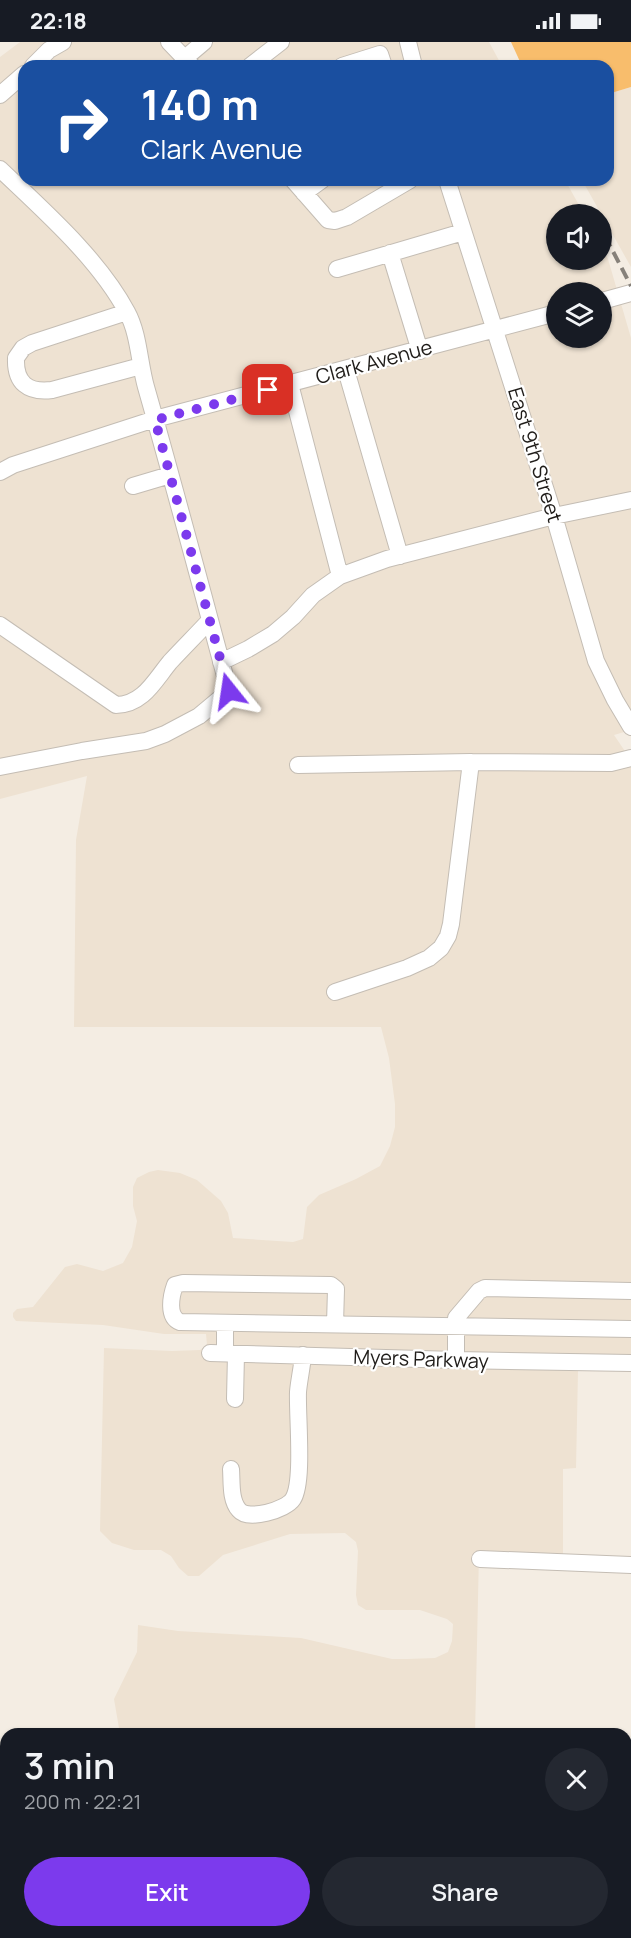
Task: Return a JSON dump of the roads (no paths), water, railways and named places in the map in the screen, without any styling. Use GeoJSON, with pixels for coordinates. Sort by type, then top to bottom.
{"type":"FeatureCollection","features":[{"type":"Feature","properties":{"kind":"street"},"geometry":{"type":"LineString","coordinates":[[39,60],[49,50],[63,42]]}},
{"type":"Feature","properties":{"kind":"street"},"geometry":{"type":"LineString","coordinates":[[169,42],[186,60]]}},
{"type":"Feature","properties":{"kind":"street"},"geometry":{"type":"LineString","coordinates":[[190,60],[204,42]]}},
{"type":"Feature","properties":{"kind":"street"},"geometry":{"type":"LineString","coordinates":[[258,60],[281,42]]}},
{"type":"Feature","properties":{"kind":"street"},"geometry":{"type":"LineString","coordinates":[[408,42],[412,60]]}},
{"type":"Feature","properties":{"kind":"street"},"geometry":{"type":"LineString","coordinates":[[361,60],[380,54]]}},
{"type":"Feature","properties":{"kind":"street"},"geometry":{"type":"LineString","coordinates":[[0,95],[18,79]]}},
{"type":"Feature","properties":{"kind":"street"},"geometry":{"type":"LineString","coordinates":[[0,169],[69,236],[111,286],[127,312],[134,329],[155,420],[229,691],[200,716],[146,741],[0,767]]}},
{"type":"Feature","properties":{"kind":"street"},"geometry":{"type":"LineString","coordinates":[[298,186],[328,220],[335,221],[347,217],[400,186]]}},
{"type":"Feature","properties":{"kind":"street","name":"East 9th Street"},"geometry":{"type":"LineString","coordinates":[[449,186],[554,516],[596,661],[631,727]]}},
{"type":"Feature","properties":{"kind":"street"},"geometry":{"type":"LineString","coordinates":[[337,269],[463,232]]}},
{"type":"Feature","properties":{"kind":"street"},"geometry":{"type":"LineString","coordinates":[[390,253],[420,351]]}},
{"type":"Feature","properties":{"kind":"street"},"geometry":{"type":"LineString","coordinates":[[612,298],[631,293]]}},
{"type":"Feature","properties":{"kind":"street"},"geometry":{"type":"LineString","coordinates":[[127,312],[32,343],[23,348],[15,358],[17,372],[26,387],[40,392],[141,366]]}},
{"type":"Feature","properties":{"kind":"street","name":"Clark Avenue"},"geometry":{"type":"LineString","coordinates":[[0,472],[13,465],[155,420],[546,316]]}},
{"type":"Feature","properties":{"kind":"street"},"geometry":{"type":"LineString","coordinates":[[346,370],[400,556]]}},
{"type":"Feature","properties":{"kind":"street"},"geometry":{"type":"LineString","coordinates":[[290,384],[340,576]]}},
{"type":"Feature","properties":{"kind":"street"},"geometry":{"type":"LineString","coordinates":[[133,486],[170,475]]}},
{"type":"Feature","properties":{"kind":"street"},"geometry":{"type":"LineString","coordinates":[[221,662],[273,634],[293,618],[313,596],[340,576],[362,567],[554,516],[631,500]]}},
{"type":"Feature","properties":{"kind":"street"},"geometry":{"type":"LineString","coordinates":[[0,625],[116,705],[124,705],[151,688],[170,662],[210,620]]}},
{"type":"Feature","properties":{"kind":"street"},"geometry":{"type":"LineString","coordinates":[[298,765],[471,762],[611,763],[631,758]]}},
{"type":"Feature","properties":{"kind":"street"},"geometry":{"type":"LineString","coordinates":[[335,992],[423,962],[441,948],[448,936],[451,924],[471,762]]}},
{"type":"Feature","properties":{"kind":"street"},"geometry":{"type":"LineString","coordinates":[[335,1324],[336,1290],[331,1285],[183,1283],[176,1285],[172,1292],[172,1315],[180,1322],[631,1329]]}},
{"type":"Feature","properties":{"kind":"street"},"geometry":{"type":"LineString","coordinates":[[456,1360],[458,1313],[479,1291],[485,1288],[631,1291]]}},
{"type":"Feature","properties":{"kind":"street"},"geometry":{"type":"LineString","coordinates":[[225,1323],[224,1353],[235,1399]]}},
{"type":"Feature","properties":{"kind":"street","name":"Myers Parkway"},"geometry":{"type":"LineString","coordinates":[[224,1353],[631,1363]]}},
{"type":"Feature","properties":{"kind":"street"},"geometry":{"type":"LineString","coordinates":[[231,1469],[233,1497],[240,1513],[254,1515],[275,1511],[293,1500],[298,1468],[298,1392],[303,1355]]}},
{"type":"Feature","properties":{"kind":"street"},"geometry":{"type":"LineString","coordinates":[[480,1558],[631,1565]]}},
{"type":"Feature","properties":{"kind":"railway"},"geometry":{"type":"LineString","coordinates":[[612,249],[631,286]]}}]}
